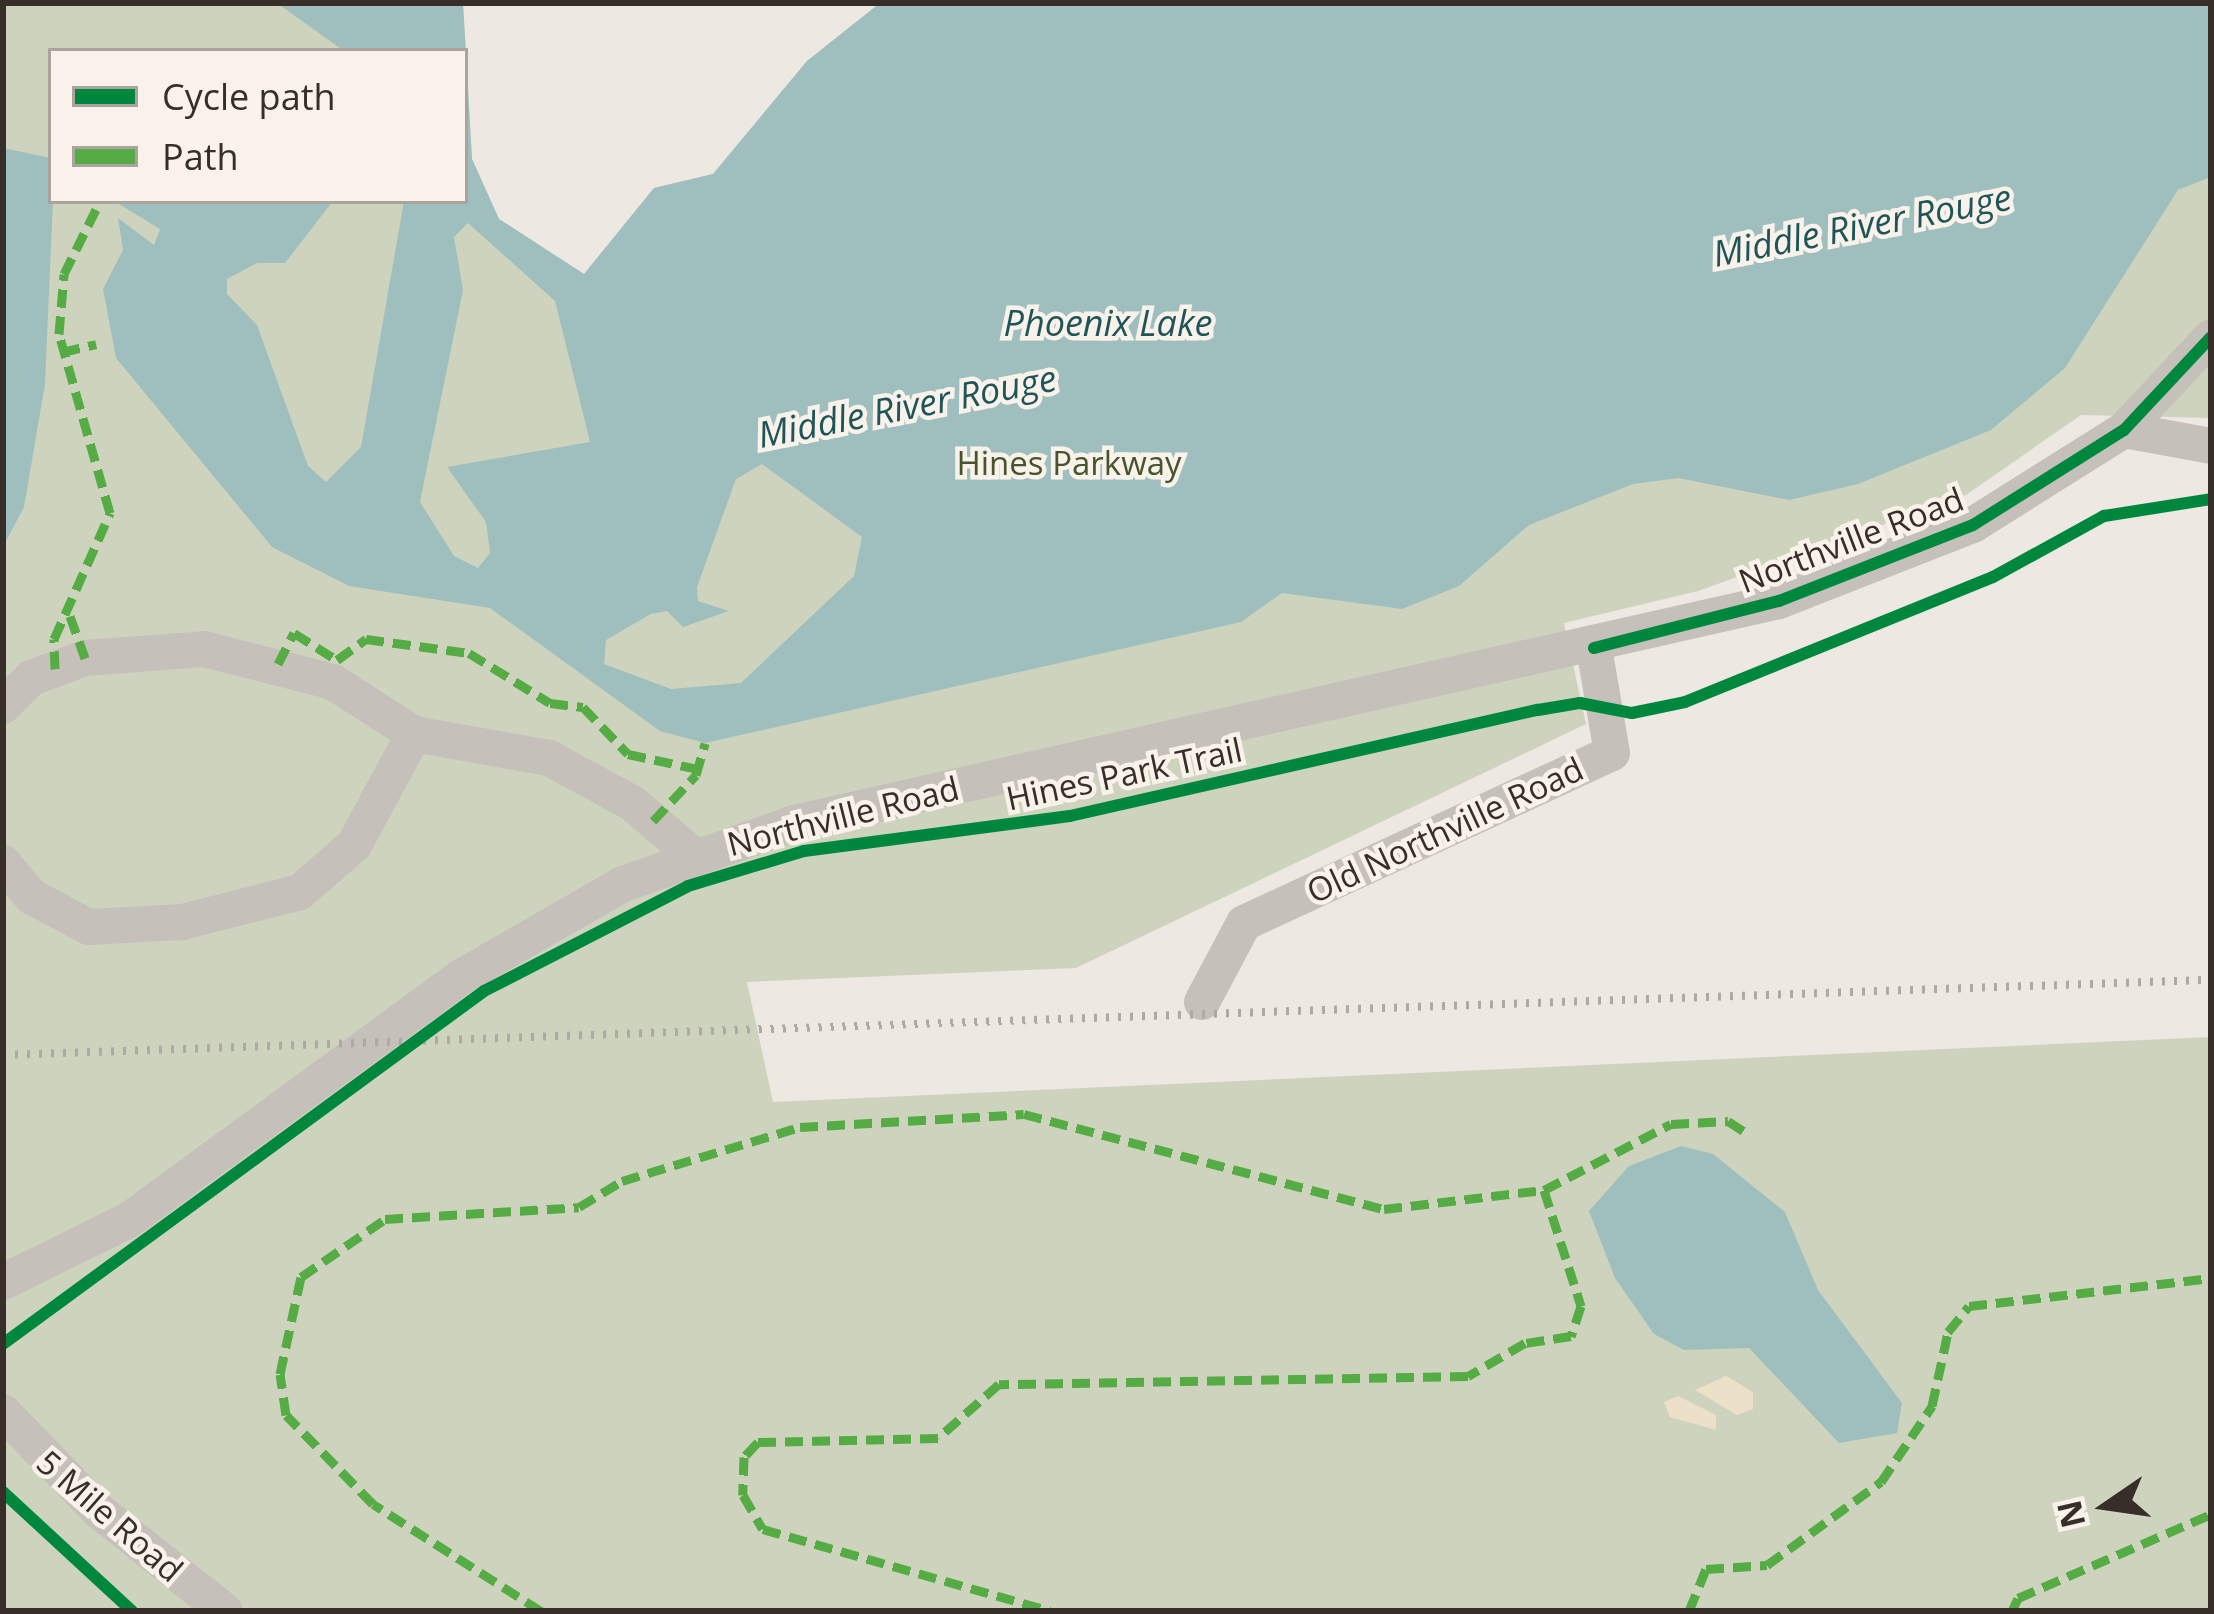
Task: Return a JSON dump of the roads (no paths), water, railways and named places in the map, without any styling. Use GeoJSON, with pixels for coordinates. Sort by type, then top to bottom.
{"type":"FeatureCollection","features":[{"type":"Feature","properties":{"kind":"street","name":"Northville Road"},"geometry":{"type":"LineString","coordinates":[[3,1282],[129,1220],[532,931],[694,856],[794,823],[1594,648],[1779,601],[1973,525],[2124,430],[2211,337]]}},
{"type":"Feature","properties":{"kind":"street"},"geometry":{"type":"LineString","coordinates":[[2124,430],[2211,446]]}},
{"type":"Feature","properties":{"kind":"street","name":"Old Northville Road"},"geometry":{"type":"LineString","coordinates":[[1202,1002],[1244,923],[1612,753],[1594,648]]}},
{"type":"Feature","properties":{"kind":"street"},"geometry":{"type":"LineString","coordinates":[[3,706],[31,678],[85,658],[204,649],[333,682],[413,734],[549,758],[632,803],[694,856]]}},
{"type":"Feature","properties":{"kind":"street"},"geometry":{"type":"LineString","coordinates":[[3,863],[32,897],[88,927],[182,922],[300,892],[354,845],[413,734]]}},
{"type":"Feature","properties":{"kind":"street","name":"5 Mile Road"},"geometry":{"type":"LineString","coordinates":[[3,1412],[100,1512],[225,1611]]}},
{"type":"Feature","properties":{"kind":"water","name":"Phoenix Lake"},"geometry":{"type":"Polygon","coordinates":[[[277,3],[463,3],[466,48],[340,48],[277,3]]]}},
{"type":"Feature","properties":{"kind":"water","name":"Phoenix Lake"},"geometry":{"type":"Polygon","coordinates":[[[880,3],[2211,3],[2211,177],[2178,190],[2065,368],[1991,430],[1858,484],[1789,500],[1678,478],[1633,484],[1529,525],[1459,586],[1402,609],[1282,593],[1241,622],[705,743],[660,731],[490,608],[349,586],[272,547],[116,358],[103,289],[123,250],[118,218],[154,245],[160,229],[119,204],[331,204],[285,263],[257,263],[227,279],[227,294],[257,325],[308,466],[326,482],[361,447],[403,204],[468,204],[468,90],[472,159],[499,219],[584,274],[654,188],[713,174],[807,61],[880,3]],[[468,223],[454,237],[463,290],[420,502],[454,556],[478,568],[490,553],[486,522],[447,467],[590,442],[555,301],[468,223]],[[762,464],[736,479],[697,587],[698,601],[729,611],[683,627],[667,611],[651,614],[606,640],[604,664],[671,689],[741,683],[854,576],[862,537],[762,464]]]}},
{"type":"Feature","properties":{"kind":"water"},"geometry":{"type":"Polygon","coordinates":[[[3,148],[48,157],[48,204],[53,204],[45,384],[24,507],[3,547],[3,148]]]}},
{"type":"Feature","properties":{"kind":"water"},"geometry":{"type":"Polygon","coordinates":[[[1681,1146],[1713,1154],[1785,1212],[1818,1290],[1902,1403],[1897,1433],[1839,1443],[1749,1348],[1684,1350],[1654,1334],[1615,1278],[1589,1211],[1629,1166],[1681,1146]]]}},
{"type":"Feature","properties":{"kind":"railway"},"geometry":{"type":"LineString","coordinates":[[3,1055],[2211,980]]}},
{"type":"Feature","properties":{"kind":"water label","name":"Middle River Rouge"},"geometry":{"type":"Point","coordinates":[1862,225]}},
{"type":"Feature","properties":{"kind":"water label","name":"Middle River Rouge"},"geometry":{"type":"Point","coordinates":[907,406]}},
{"type":"Feature","properties":{"kind":"park label","name":"Hines Parkway"},"geometry":{"type":"Point","coordinates":[1069,463]}}]}
